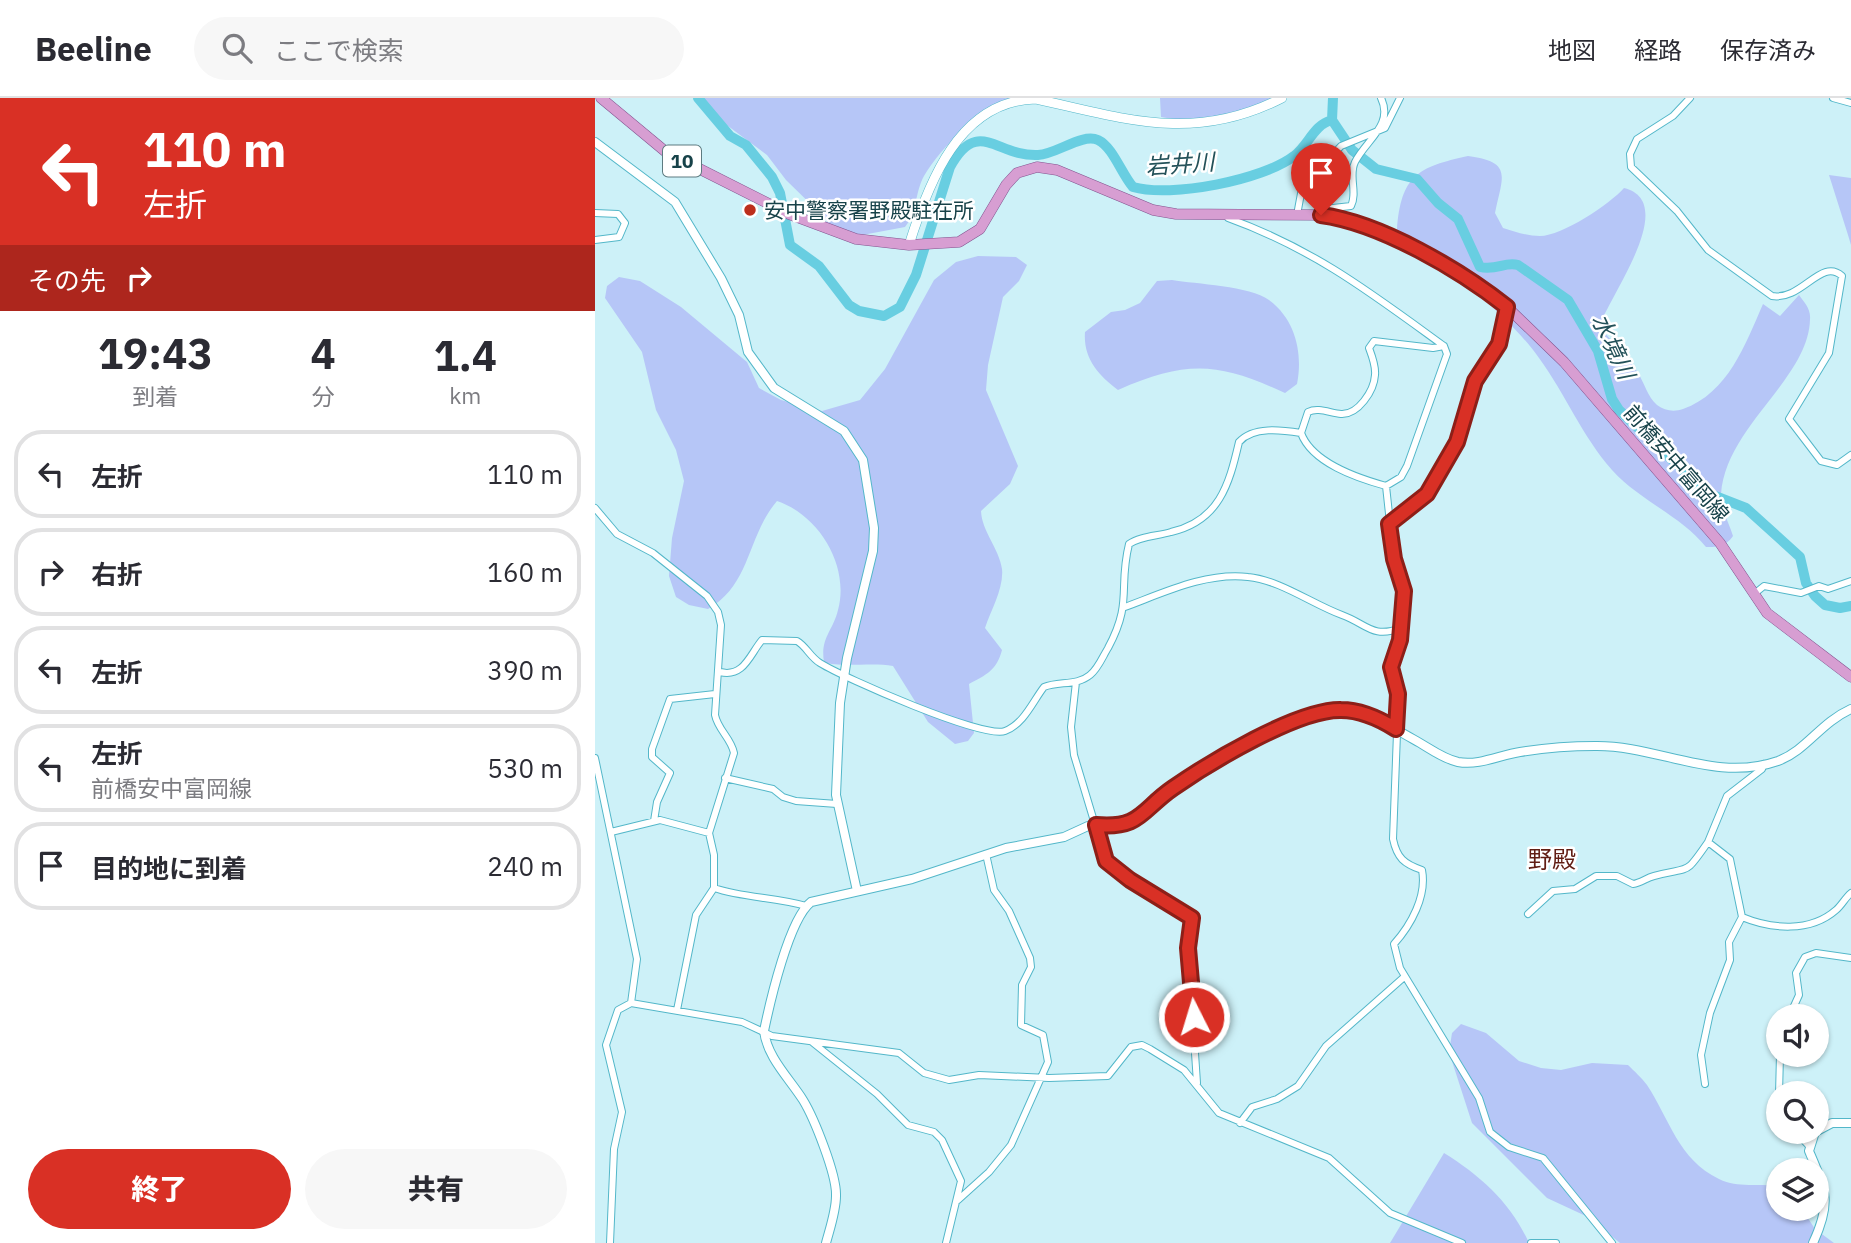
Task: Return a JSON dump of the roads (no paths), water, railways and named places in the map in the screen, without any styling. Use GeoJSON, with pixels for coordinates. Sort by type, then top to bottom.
{"type":"FeatureCollection","features":[{"type":"Feature","properties":{"kind":"main road","name":"10"},"geometry":{"type":"LineString","coordinates":[[601,98],[666,152],[774,207],[856,239],[911,244]]}},
{"type":"Feature","properties":{"kind":"main road"},"geometry":{"type":"LineString","coordinates":[[911,244],[925,194],[944,157],[971,128],[1004,106],[1036,99],[1148,123],[1188,126],[1232,118],[1282,98]]}},
{"type":"Feature","properties":{"kind":"main road","name":"前橋安中富岡線"},"geometry":{"type":"LineString","coordinates":[[911,244],[938,244],[971,238],[980,229],[1006,185],[1017,173],[1037,167],[1057,170],[1153,210],[1321,215],[1344,218],[1367,227],[1439,262],[1507,307],[1564,362],[1711,533],[1767,613],[1851,677]]}},
{"type":"Feature","properties":{"kind":"street"},"geometry":{"type":"LineString","coordinates":[[1377,133],[1386,109],[1381,98]]}},
{"type":"Feature","properties":{"kind":"street"},"geometry":{"type":"LineString","coordinates":[[1321,215],[1324,209],[1333,206],[1351,206],[1355,192],[1355,162],[1388,123],[1400,98]]}},
{"type":"Feature","properties":{"kind":"street"},"geometry":{"type":"LineString","coordinates":[[1690,98],[1673,116],[1637,139],[1629,154],[1631,167],[1677,211],[1708,250],[1772,296],[1799,292],[1828,270],[1837,271],[1842,276],[1829,353],[1789,419],[1821,461],[1837,465],[1851,455]]}},
{"type":"Feature","properties":{"kind":"street"},"geometry":{"type":"LineString","coordinates":[[1833,98],[1851,103]]}},
{"type":"Feature","properties":{"kind":"street"},"geometry":{"type":"LineString","coordinates":[[1297,215],[1302,188],[1335,151],[1356,137],[1377,133]]}},
{"type":"Feature","properties":{"kind":"street"},"geometry":{"type":"LineString","coordinates":[[595,142],[675,202],[721,278],[739,315],[748,352],[773,388],[844,431],[863,460],[874,528],[873,551],[839,703],[837,804],[857,891]]}},
{"type":"Feature","properties":{"kind":"street"},"geometry":{"type":"LineString","coordinates":[[595,213],[618,214],[623,218],[625,228],[619,237],[595,240]]}},
{"type":"Feature","properties":{"kind":"street"},"geometry":{"type":"LineString","coordinates":[[1227,214],[1228,218],[1273,236],[1357,281],[1444,346],[1447,354],[1441,376],[1407,466],[1401,477],[1386,486]]}},
{"type":"Feature","properties":{"kind":"street"},"geometry":{"type":"LineString","coordinates":[[1389,524],[1427,494],[1457,442],[1475,381],[1499,344],[1507,307]]}},
{"type":"Feature","properties":{"kind":"street"},"geometry":{"type":"LineString","coordinates":[[1386,486],[1338,467],[1310,450],[1301,433],[1308,412],[1313,409],[1351,413],[1362,403],[1375,376],[1371,342],[1391,341],[1433,348],[1444,346]]}},
{"type":"Feature","properties":{"kind":"street"},"geometry":{"type":"LineString","coordinates":[[720,672],[733,672],[744,666],[762,640],[781,638],[799,642],[816,661],[916,706],[995,733],[1014,726],[1044,687],[1076,682],[1091,674],[1101,659],[1121,625],[1125,607],[1129,544],[1180,530],[1201,522],[1211,513],[1226,491],[1239,442],[1244,436],[1262,431],[1301,433]]}},
{"type":"Feature","properties":{"kind":"street"},"geometry":{"type":"LineString","coordinates":[[1386,486],[1394,559],[1404,591],[1401,628],[1391,667],[1398,694],[1393,839],[1396,853],[1406,865],[1422,870],[1424,880],[1412,920],[1394,944],[1403,978],[1474,1090],[1490,1132],[1509,1147],[1543,1158],[1612,1243]]}},
{"type":"Feature","properties":{"kind":"street"},"geometry":{"type":"LineString","coordinates":[[595,508],[617,534],[653,553],[710,600],[721,625],[720,672],[715,694],[717,723],[734,750],[709,833],[714,855],[714,888],[696,915],[677,1010]]}},
{"type":"Feature","properties":{"kind":"street"},"geometry":{"type":"LineString","coordinates":[[1125,607],[1176,588],[1216,578],[1244,576],[1278,587],[1322,609],[1343,615],[1364,628],[1381,632],[1401,628]]}},
{"type":"Feature","properties":{"kind":"street"},"geometry":{"type":"LineString","coordinates":[[1753,594],[1764,586],[1801,593],[1819,586],[1828,589],[1851,581]]}},
{"type":"Feature","properties":{"kind":"street"},"geometry":{"type":"LineString","coordinates":[[1076,682],[1071,727],[1074,755],[1106,861],[1130,880],[1192,918],[1188,948],[1197,1083]]}},
{"type":"Feature","properties":{"kind":"street"},"geometry":{"type":"LineString","coordinates":[[654,821],[657,802],[670,773],[652,757],[652,749],[670,699],[715,694]]}},
{"type":"Feature","properties":{"kind":"street"},"geometry":{"type":"LineString","coordinates":[[827,1243],[836,1198],[836,1181],[813,1119],[782,1073],[765,1041],[764,1031],[789,942],[806,906],[817,900],[912,878],[986,854],[1064,837],[1096,825],[1117,827],[1131,824],[1172,789],[1295,719],[1340,709],[1369,716],[1460,762],[1490,760],[1543,749],[1597,746],[1695,766],[1764,764],[1794,752],[1827,721],[1851,709]]}},
{"type":"Feature","properties":{"kind":"street"},"geometry":{"type":"LineString","coordinates":[[595,758],[637,959],[631,1003]]}},
{"type":"Feature","properties":{"kind":"street"},"geometry":{"type":"LineString","coordinates":[[1528,914],[1553,891],[1575,889],[1596,876],[1617,876],[1633,884],[1652,876],[1682,872],[1692,865],[1707,842],[1727,796],[1762,769],[1764,764]]}},
{"type":"Feature","properties":{"kind":"street"},"geometry":{"type":"LineString","coordinates":[[725,778],[773,789],[782,797],[796,801],[837,804]]}},
{"type":"Feature","properties":{"kind":"street"},"geometry":{"type":"LineString","coordinates":[[611,832],[665,820],[709,833]]}},
{"type":"Feature","properties":{"kind":"street"},"geometry":{"type":"LineString","coordinates":[[1705,1084],[1701,1055],[1710,1013],[1730,960],[1729,942],[1742,917],[1730,859],[1707,842]]}},
{"type":"Feature","properties":{"kind":"street"},"geometry":{"type":"LineString","coordinates":[[958,1200],[1007,1152],[1042,1077],[1048,1053],[1043,1035],[1021,1025],[1022,985],[1031,967],[1030,958],[1009,911],[994,890],[986,854]]}},
{"type":"Feature","properties":{"kind":"street"},"geometry":{"type":"LineString","coordinates":[[714,888],[736,895],[806,906]]}},
{"type":"Feature","properties":{"kind":"street"},"geometry":{"type":"LineString","coordinates":[[1742,917],[1774,928],[1812,923],[1836,910],[1851,893]]}},
{"type":"Feature","properties":{"kind":"street"},"geometry":{"type":"LineString","coordinates":[[1795,1004],[1799,995],[1796,973],[1805,957],[1816,953],[1851,958]]}},
{"type":"Feature","properties":{"kind":"street"},"geometry":{"type":"LineString","coordinates":[[1240,1123],[1252,1107],[1277,1099],[1298,1086],[1326,1046],[1403,978]]}},
{"type":"Feature","properties":{"kind":"street"},"geometry":{"type":"LineString","coordinates":[[610,1243],[614,1149],[622,1112],[606,1045],[618,1010],[631,1003],[742,1022],[772,1036],[899,1053],[924,1073],[942,1079],[1008,1074],[1042,1077],[1108,1076],[1136,1044],[1169,1058],[1197,1083],[1219,1112],[1329,1158],[1390,1213],[1462,1243]]}},
{"type":"Feature","properties":{"kind":"street"},"geometry":{"type":"LineString","coordinates":[[812,1042],[877,1094],[908,1125],[934,1132],[942,1140],[961,1181],[946,1243]]}},
{"type":"Feature","properties":{"kind":"street"},"geometry":{"type":"LineString","coordinates":[[1829,1125],[1851,1123]]}},
{"type":"Feature","properties":{"kind":"street"},"geometry":{"type":"LineString","coordinates":[[1809,1146],[1825,1188],[1827,1202],[1824,1220],[1813,1243]]}},
{"type":"Feature","properties":{"kind":"street"},"geometry":{"type":"LineString","coordinates":[[1531,1243],[1556,1243]]}},
{"type":"Feature","properties":{"kind":"waterway","name":"岩井川"},"geometry":{"type":"LineString","coordinates":[[698,98],[730,136],[746,145],[772,177],[780,193],[790,245],[819,266],[849,305],[859,311],[884,316],[900,307],[916,275],[950,167],[960,152],[970,144],[979,141],[1011,151],[1038,155],[1077,141],[1098,140],[1113,155],[1133,187],[1170,190],[1216,185],[1280,165],[1299,152],[1320,126],[1332,120]]}},
{"type":"Feature","properties":{"kind":"waterway","name":"岩井川"},"geometry":{"type":"LineString","coordinates":[[1332,120],[1333,98]]}},
{"type":"Feature","properties":{"kind":"waterway","name":"水境川"},"geometry":{"type":"LineString","coordinates":[[1332,120],[1352,150],[1376,169],[1417,179],[1438,203],[1458,219],[1480,267],[1518,265],[1568,300],[1598,351],[1612,399],[1619,410],[1683,470],[1697,489],[1746,508],[1800,557],[1806,583],[1825,605],[1840,608],[1851,606]]}},
{"type":"Feature","properties":{"kind":"place","name":"安中警察署野殿駐在所"},"geometry":{"type":"Point","coordinates":[750,210]}},
{"type":"Feature","properties":{"kind":"district","name":"野殿"},"geometry":{"type":"Point","coordinates":[1552,859]}}]}
